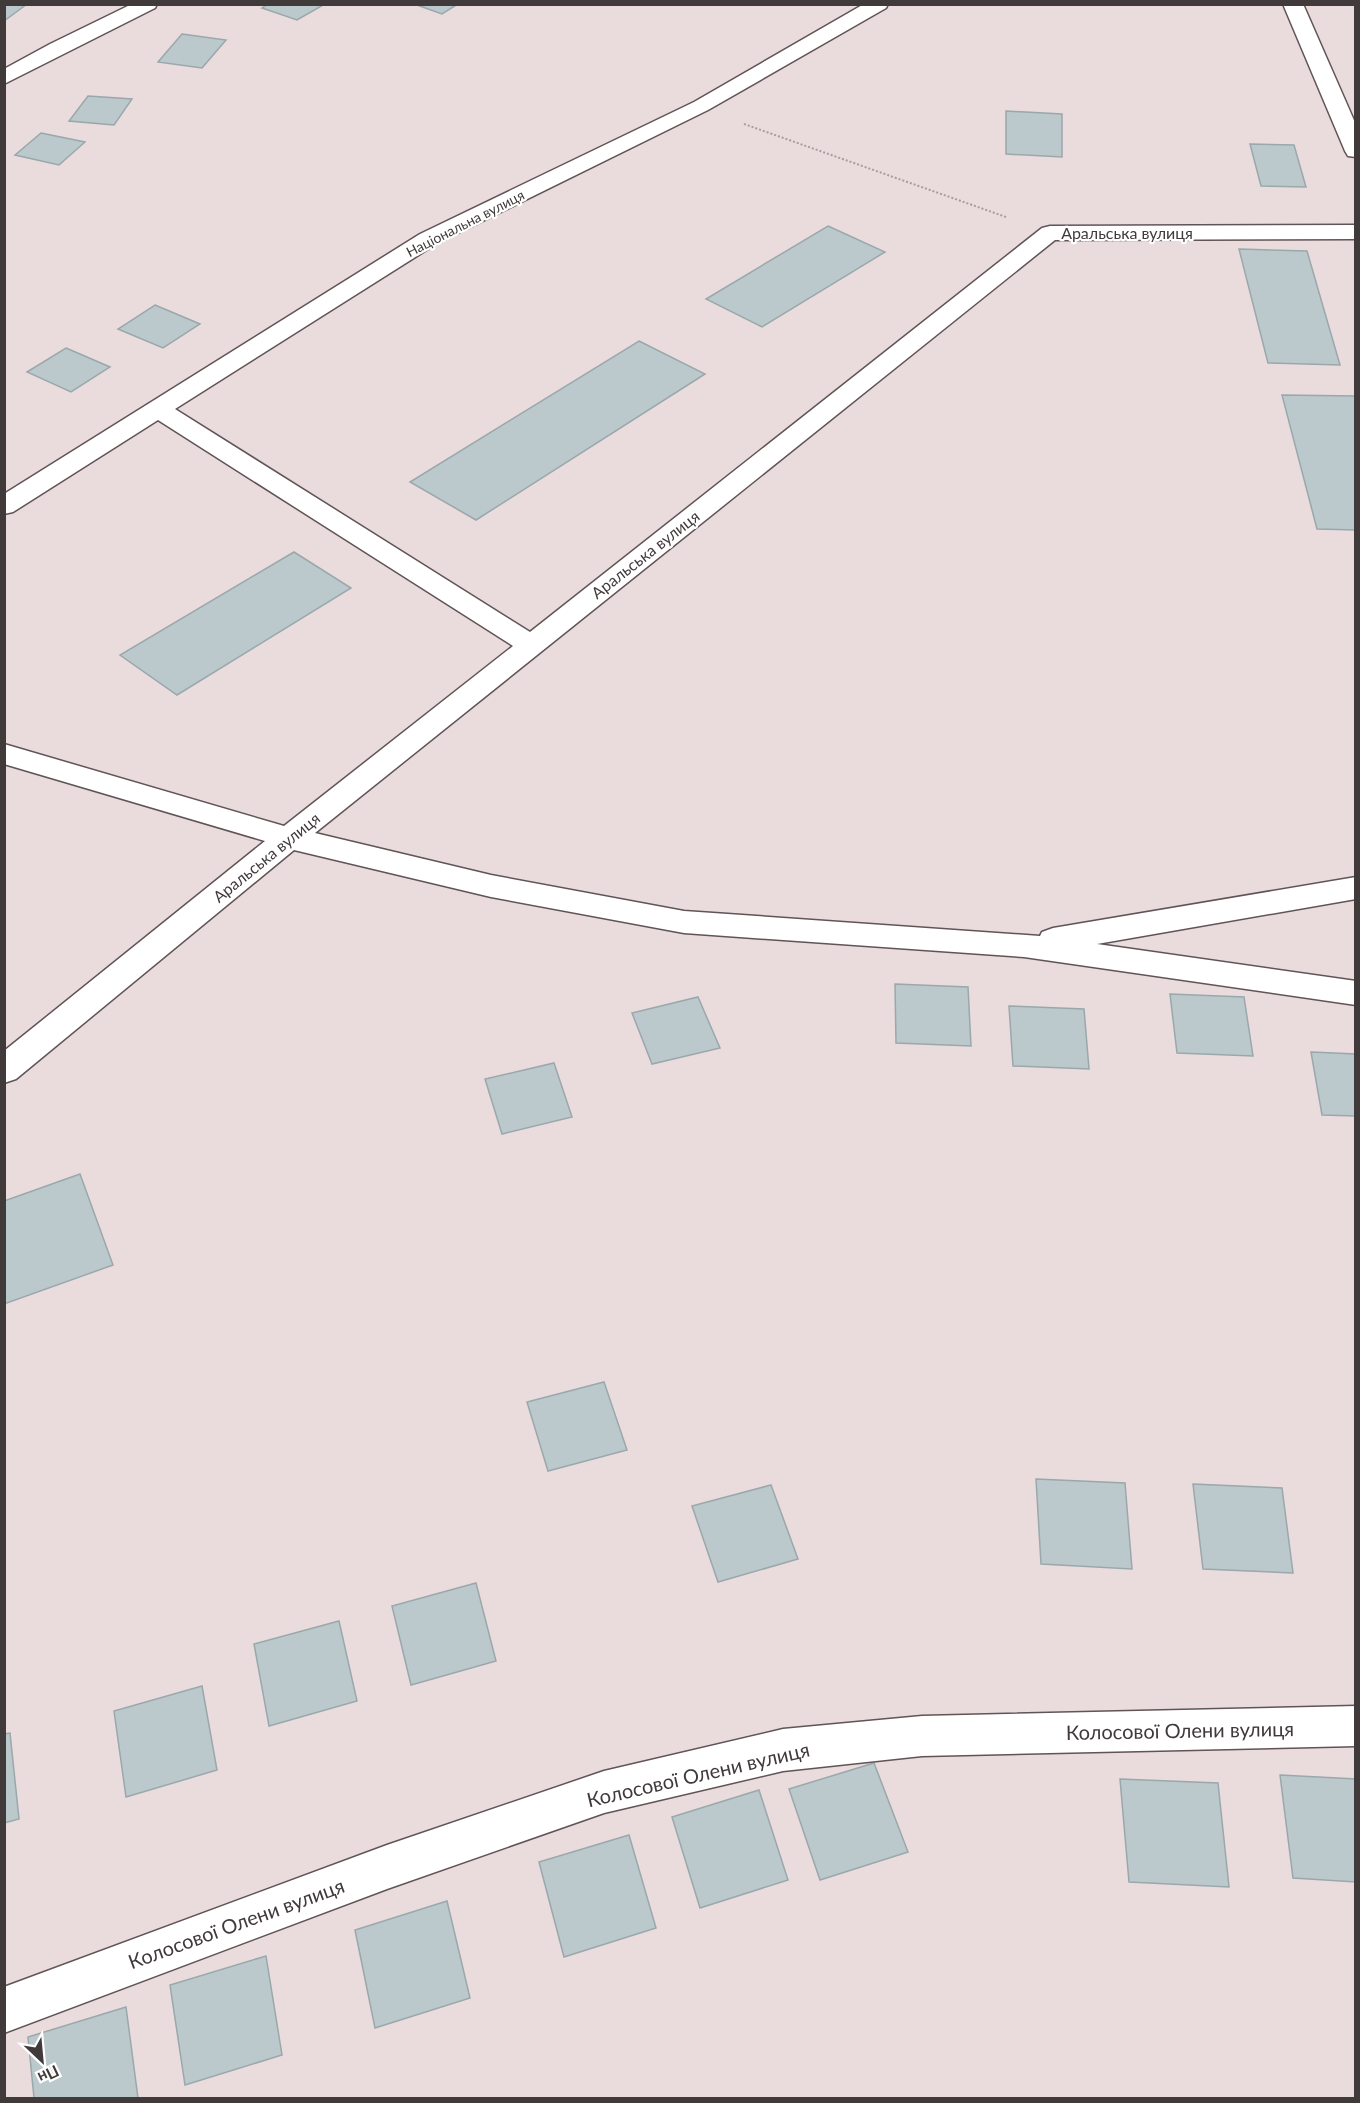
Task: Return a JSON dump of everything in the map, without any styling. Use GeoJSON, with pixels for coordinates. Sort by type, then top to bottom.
{"type":"FeatureCollection","features":[{"type":"Feature","properties":{"kind":"street","name":"Національна вулиця"},"geometry":{"type":"LineString","coordinates":[[4,506],[428,239],[698,108],[879,4]]}},
{"type":"Feature","properties":{"kind":"street"},"geometry":{"type":"LineString","coordinates":[[1293,4],[1356,151]]}},
{"type":"Feature","properties":{"kind":"street"},"geometry":{"type":"LineString","coordinates":[[4,78],[133,7]]}},
{"type":"Feature","properties":{"kind":"street","name":"Аральська вулиця"},"geometry":{"type":"LineString","coordinates":[[4,1070],[289,838],[1050,232],[1356,232]]}},
{"type":"Feature","properties":{"kind":"street"},"geometry":{"type":"LineString","coordinates":[[158,410],[531,645]]}},
{"type":"Feature","properties":{"kind":"street"},"geometry":{"type":"LineString","coordinates":[[4,754],[289,838],[491,886],[684,922],[1024,945],[1356,993]]}},
{"type":"Feature","properties":{"kind":"street"},"geometry":{"type":"LineString","coordinates":[[1024,945],[1356,888]]}},
{"type":"Feature","properties":{"kind":"street","name":"Колосової Олени вулиця"},"geometry":{"type":"LineString","coordinates":[[4,2010],[387,1867],[604,1792],[783,1750],[922,1736],[1356,1726]]}},
{"type":"Feature","properties":{"kind":"path"},"geometry":{"type":"LineString","coordinates":[[698,108],[1050,232]]}},
{"type":"Feature","properties":{"kind":"building"},"geometry":{"type":"Polygon","coordinates":[[[4,4],[27,4],[4,21],[4,4]]]}},
{"type":"Feature","properties":{"kind":"building"},"geometry":{"type":"Polygon","coordinates":[[[268,4],[325,4],[297,20],[262,8],[268,4]]]}},
{"type":"Feature","properties":{"kind":"building"},"geometry":{"type":"Polygon","coordinates":[[[414,4],[458,4],[442,14],[414,4]]]}},
{"type":"Feature","properties":{"kind":"building"},"geometry":{"type":"Polygon","coordinates":[[[182,34],[226,40],[202,68],[158,62],[182,34]]]}},
{"type":"Feature","properties":{"kind":"building"},"geometry":{"type":"Polygon","coordinates":[[[88,96],[132,99],[114,125],[69,121],[88,96]]]}},
{"type":"Feature","properties":{"kind":"building"},"geometry":{"type":"Polygon","coordinates":[[[1006,111],[1062,114],[1062,157],[1006,154],[1006,111]]]}},
{"type":"Feature","properties":{"kind":"building"},"geometry":{"type":"Polygon","coordinates":[[[41,133],[85,142],[59,165],[15,155],[41,133]]]}},
{"type":"Feature","properties":{"kind":"building"},"geometry":{"type":"Polygon","coordinates":[[[1250,144],[1294,145],[1306,187],[1261,186],[1250,144]]]}},
{"type":"Feature","properties":{"kind":"building"},"geometry":{"type":"Polygon","coordinates":[[[828,226],[885,252],[762,327],[706,299],[828,226]]]}},
{"type":"Feature","properties":{"kind":"building"},"geometry":{"type":"Polygon","coordinates":[[[1239,249],[1307,251],[1340,365],[1268,363],[1239,249]]]}},
{"type":"Feature","properties":{"kind":"building"},"geometry":{"type":"Polygon","coordinates":[[[155,305],[200,324],[163,348],[118,329],[155,305]]]}},
{"type":"Feature","properties":{"kind":"building"},"geometry":{"type":"Polygon","coordinates":[[[639,341],[705,374],[476,520],[410,482],[639,341]]]}},
{"type":"Feature","properties":{"kind":"building"},"geometry":{"type":"Polygon","coordinates":[[[66,348],[110,367],[71,392],[27,372],[66,348]]]}},
{"type":"Feature","properties":{"kind":"building"},"geometry":{"type":"Polygon","coordinates":[[[1282,395],[1355,396],[1356,530],[1317,529],[1282,395]]]}},
{"type":"Feature","properties":{"kind":"building"},"geometry":{"type":"Polygon","coordinates":[[[294,552],[351,588],[177,695],[120,655],[294,552]]]}},
{"type":"Feature","properties":{"kind":"building"},"geometry":{"type":"Polygon","coordinates":[[[895,984],[968,987],[971,1046],[896,1043],[895,984]]]}},
{"type":"Feature","properties":{"kind":"building"},"geometry":{"type":"Polygon","coordinates":[[[1170,994],[1244,997],[1253,1056],[1177,1053],[1170,994]]]}},
{"type":"Feature","properties":{"kind":"building"},"geometry":{"type":"Polygon","coordinates":[[[698,997],[720,1048],[652,1064],[632,1013],[698,997]]]}},
{"type":"Feature","properties":{"kind":"building"},"geometry":{"type":"Polygon","coordinates":[[[1009,1006],[1084,1009],[1089,1069],[1013,1066],[1009,1006]]]}},
{"type":"Feature","properties":{"kind":"building"},"geometry":{"type":"Polygon","coordinates":[[[1311,1052],[1356,1054],[1356,1116],[1322,1115],[1311,1052]]]}},
{"type":"Feature","properties":{"kind":"building"},"geometry":{"type":"Polygon","coordinates":[[[554,1063],[572,1117],[502,1134],[485,1079],[554,1063]]]}},
{"type":"Feature","properties":{"kind":"building"},"geometry":{"type":"Polygon","coordinates":[[[80,1174],[113,1265],[4,1304],[4,1201],[80,1174]]]}},
{"type":"Feature","properties":{"kind":"building"},"geometry":{"type":"Polygon","coordinates":[[[604,1382],[627,1450],[548,1471],[527,1402],[604,1382]]]}},
{"type":"Feature","properties":{"kind":"building"},"geometry":{"type":"Polygon","coordinates":[[[1036,1479],[1125,1483],[1132,1569],[1041,1564],[1036,1479]]]}},
{"type":"Feature","properties":{"kind":"building"},"geometry":{"type":"Polygon","coordinates":[[[1193,1484],[1282,1488],[1293,1573],[1203,1569],[1193,1484]]]}},
{"type":"Feature","properties":{"kind":"building"},"geometry":{"type":"Polygon","coordinates":[[[771,1485],[798,1559],[718,1582],[692,1506],[771,1485]]]}},
{"type":"Feature","properties":{"kind":"building"},"geometry":{"type":"Polygon","coordinates":[[[476,1583],[496,1661],[411,1685],[392,1606],[476,1583]]]}},
{"type":"Feature","properties":{"kind":"building"},"geometry":{"type":"Polygon","coordinates":[[[339,1621],[357,1701],[269,1726],[254,1644],[339,1621]]]}},
{"type":"Feature","properties":{"kind":"building"},"geometry":{"type":"Polygon","coordinates":[[[202,1686],[217,1770],[126,1797],[114,1711],[202,1686]]]}},
{"type":"Feature","properties":{"kind":"building"},"geometry":{"type":"Polygon","coordinates":[[[10,1733],[19,1819],[4,1823],[4,1734],[10,1733]]]}},
{"type":"Feature","properties":{"kind":"building"},"geometry":{"type":"Polygon","coordinates":[[[874,1763],[908,1852],[820,1880],[789,1789],[874,1763]]]}},
{"type":"Feature","properties":{"kind":"building"},"geometry":{"type":"Polygon","coordinates":[[[1280,1775],[1356,1779],[1356,1882],[1293,1878],[1280,1775]]]}},
{"type":"Feature","properties":{"kind":"building"},"geometry":{"type":"Polygon","coordinates":[[[1120,1779],[1218,1783],[1229,1887],[1129,1882],[1120,1779]]]}},
{"type":"Feature","properties":{"kind":"building"},"geometry":{"type":"Polygon","coordinates":[[[759,1790],[788,1880],[700,1908],[672,1817],[759,1790]]]}},
{"type":"Feature","properties":{"kind":"building"},"geometry":{"type":"Polygon","coordinates":[[[629,1835],[656,1928],[564,1957],[539,1862],[629,1835]]]}},
{"type":"Feature","properties":{"kind":"building"},"geometry":{"type":"Polygon","coordinates":[[[447,1901],[470,1998],[375,2028],[355,1930],[447,1901]]]}},
{"type":"Feature","properties":{"kind":"building"},"geometry":{"type":"Polygon","coordinates":[[[266,1956],[282,2055],[185,2085],[170,1985],[266,1956]]]}},
{"type":"Feature","properties":{"kind":"building"},"geometry":{"type":"Polygon","coordinates":[[[126,2007],[138,2098],[34,2098],[28,2037],[126,2007]]]}}]}
